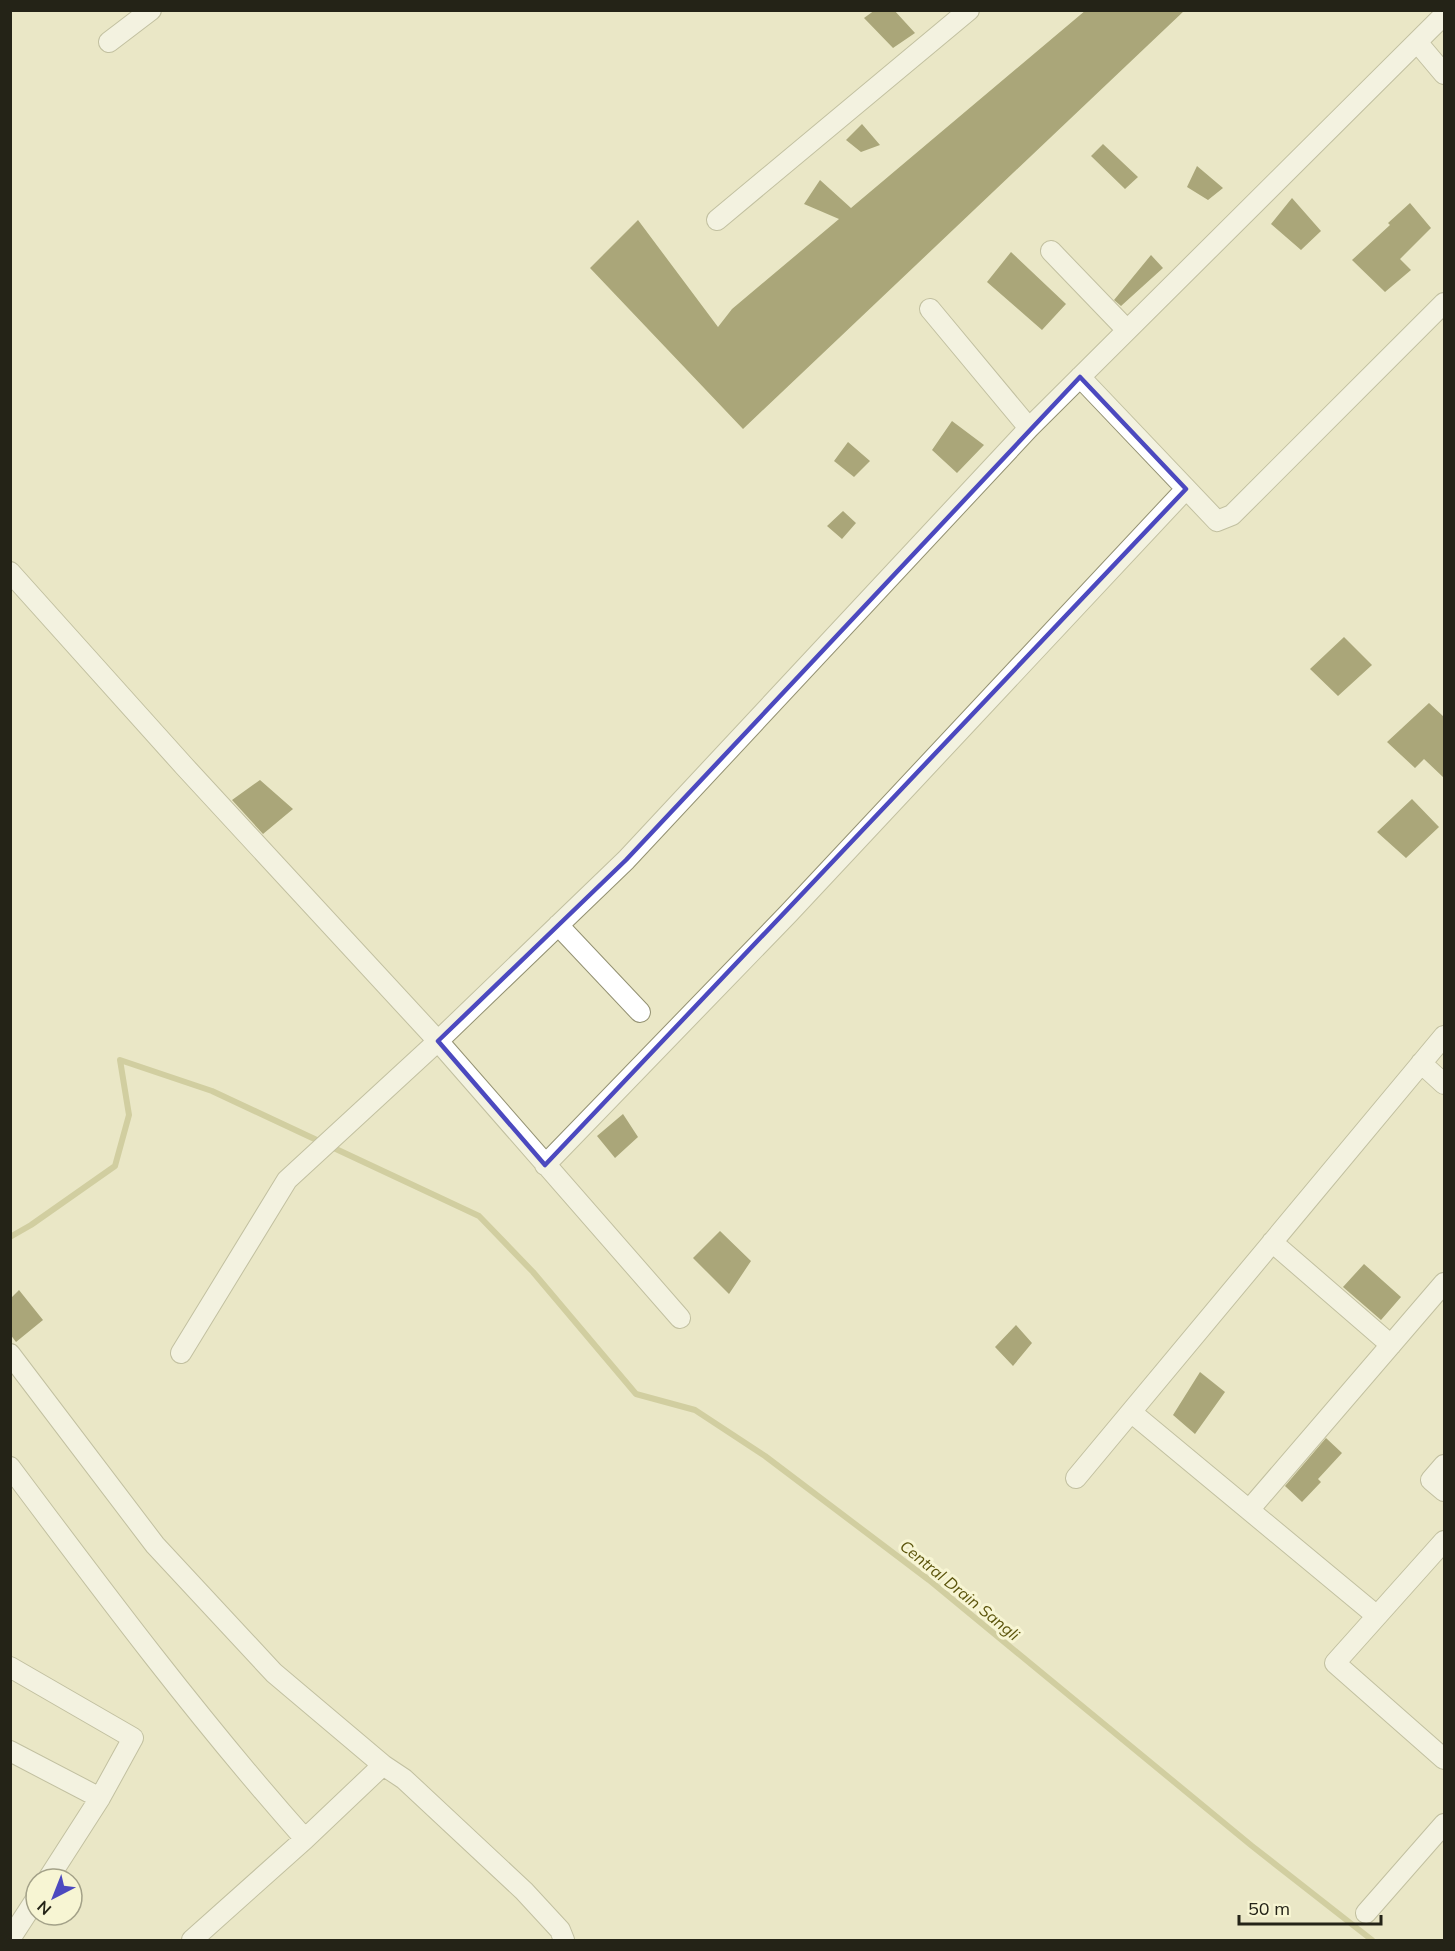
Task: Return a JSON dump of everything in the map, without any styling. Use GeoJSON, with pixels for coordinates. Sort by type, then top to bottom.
{"type":"FeatureCollection","features":[{"type":"Feature","properties":{"kind":"street"},"geometry":{"type":"LineString","coordinates":[[109,42],[151,10]]}},
{"type":"Feature","properties":{"kind":"street"},"geometry":{"type":"LineString","coordinates":[[717,220],[969,10]]}},
{"type":"Feature","properties":{"kind":"street"},"geometry":{"type":"LineString","coordinates":[[181,1353],[287,1180],[438,1041],[634,851],[1029,428],[1444,15]]}},
{"type":"Feature","properties":{"kind":"street"},"geometry":{"type":"LineString","coordinates":[[1417,42],[1444,74]]}},
{"type":"Feature","properties":{"kind":"street"},"geometry":{"type":"LineString","coordinates":[[1052,251],[1127,330]]}},
{"type":"Feature","properties":{"kind":"street"},"geometry":{"type":"LineString","coordinates":[[1080,377],[1217,521],[1232,515],[1444,303]]}},
{"type":"Feature","properties":{"kind":"street"},"geometry":{"type":"LineString","coordinates":[[930,309],[1029,428]]}},
{"type":"Feature","properties":{"kind":"street"},"geometry":{"type":"LineString","coordinates":[[545,1165],[788,914],[1186,489]]}},
{"type":"Feature","properties":{"kind":"street"},"geometry":{"type":"LineString","coordinates":[[10,572],[185,767],[438,1041],[680,1318]]}},
{"type":"Feature","properties":{"kind":"street"},"geometry":{"type":"LineString","coordinates":[[558,925],[640,1012]]}},
{"type":"Feature","properties":{"kind":"street"},"geometry":{"type":"LineString","coordinates":[[1076,1478],[1444,1035]]}},
{"type":"Feature","properties":{"kind":"street"},"geometry":{"type":"LineString","coordinates":[[1421,1063],[1444,1084]]}},
{"type":"Feature","properties":{"kind":"street"},"geometry":{"type":"LineString","coordinates":[[1272,1242],[1390,1345]]}},
{"type":"Feature","properties":{"kind":"street"},"geometry":{"type":"LineString","coordinates":[[1249,1510],[1444,1282]]}},
{"type":"Feature","properties":{"kind":"street"},"geometry":{"type":"LineString","coordinates":[[10,1354],[154,1545],[274,1673],[383,1765],[404,1779],[524,1891],[560,1930],[564,1941]]}},
{"type":"Feature","properties":{"kind":"street"},"geometry":{"type":"LineString","coordinates":[[1131,1412],[1377,1616]]}},
{"type":"Feature","properties":{"kind":"street"},"geometry":{"type":"LineString","coordinates":[[1444,1465],[1431,1480],[1444,1491]]}},
{"type":"Feature","properties":{"kind":"street"},"geometry":{"type":"LineString","coordinates":[[10,1467],[118,1612],[243,1769],[305,1839]]}},
{"type":"Feature","properties":{"kind":"street"},"geometry":{"type":"LineString","coordinates":[[1444,1541],[1335,1663],[1444,1759]]}},
{"type":"Feature","properties":{"kind":"street"},"geometry":{"type":"LineString","coordinates":[[10,1667],[133,1738],[100,1798],[56,1867]]}},
{"type":"Feature","properties":{"kind":"street"},"geometry":{"type":"LineString","coordinates":[[10,1751],[100,1798]]}},
{"type":"Feature","properties":{"kind":"street"},"geometry":{"type":"LineString","coordinates":[[192,1941],[383,1765]]}},
{"type":"Feature","properties":{"kind":"street"},"geometry":{"type":"LineString","coordinates":[[1366,1913],[1444,1824]]}},
{"type":"Feature","properties":{"kind":"street"},"geometry":{"type":"LineString","coordinates":[[10,1939],[24,1917]]}},
{"type":"Feature","properties":{"kind":"highlighted area"},"geometry":{"type":"Polygon","coordinates":[[[1080,377],[1186,489],[545,1165],[438,1041],[626,860],[1080,377]]]}},
{"type":"Feature","properties":{"kind":"building"},"geometry":{"type":"Polygon","coordinates":[[[875,10],[894,10],[915,33],[893,48],[864,18],[875,10]]]}},
{"type":"Feature","properties":{"kind":"building"},"geometry":{"type":"Polygon","coordinates":[[[1086,10],[1185,10],[743,429],[590,268],[638,220],[718,327],[732,309],[839,219],[804,204],[820,180],[851,208],[1086,10]]]}},
{"type":"Feature","properties":{"kind":"building"},"geometry":{"type":"Polygon","coordinates":[[[862,124],[880,145],[861,152],[846,140],[862,124]]]}},
{"type":"Feature","properties":{"kind":"building"},"geometry":{"type":"Polygon","coordinates":[[[1103,144],[1138,177],[1125,189],[1091,156],[1103,144]]]}},
{"type":"Feature","properties":{"kind":"building"},"geometry":{"type":"Polygon","coordinates":[[[1197,166],[1223,188],[1208,200],[1187,187],[1197,166]]]}},
{"type":"Feature","properties":{"kind":"building"},"geometry":{"type":"Polygon","coordinates":[[[1292,198],[1321,231],[1301,250],[1271,224],[1292,198]]]}},
{"type":"Feature","properties":{"kind":"building"},"geometry":{"type":"Polygon","coordinates":[[[1410,203],[1431,228],[1400,259],[1411,270],[1385,292],[1352,260],[1410,203]]]}},
{"type":"Feature","properties":{"kind":"building"},"geometry":{"type":"Polygon","coordinates":[[[1011,252],[1066,304],[1042,330],[987,282],[1011,252]]]}},
{"type":"Feature","properties":{"kind":"building"},"geometry":{"type":"Polygon","coordinates":[[[1151,255],[1163,268],[1121,306],[1114,300],[1151,255]]]}},
{"type":"Feature","properties":{"kind":"building"},"geometry":{"type":"Polygon","coordinates":[[[952,421],[984,445],[957,473],[932,450],[952,421]]]}},
{"type":"Feature","properties":{"kind":"building"},"geometry":{"type":"Polygon","coordinates":[[[848,442],[870,461],[854,477],[834,461],[848,442]]]}},
{"type":"Feature","properties":{"kind":"building"},"geometry":{"type":"Polygon","coordinates":[[[843,511],[856,523],[842,539],[827,526],[843,511]]]}},
{"type":"Feature","properties":{"kind":"building"},"geometry":{"type":"Polygon","coordinates":[[[1344,637],[1372,665],[1338,696],[1310,669],[1344,637]]]}},
{"type":"Feature","properties":{"kind":"building"},"geometry":{"type":"Polygon","coordinates":[[[1429,703],[1444,717],[1444,778],[1424,759],[1415,768],[1387,742],[1429,703]]]}},
{"type":"Feature","properties":{"kind":"building"},"geometry":{"type":"Polygon","coordinates":[[[260,780],[293,809],[263,834],[232,800],[260,780]]]}},
{"type":"Feature","properties":{"kind":"building"},"geometry":{"type":"Polygon","coordinates":[[[1412,799],[1439,827],[1406,858],[1377,832],[1412,799]]]}},
{"type":"Feature","properties":{"kind":"building"},"geometry":{"type":"Polygon","coordinates":[[[623,1114],[638,1137],[615,1158],[597,1136],[623,1114]]]}},
{"type":"Feature","properties":{"kind":"building"},"geometry":{"type":"Polygon","coordinates":[[[720,1231],[751,1261],[729,1294],[693,1258],[720,1231]]]}},
{"type":"Feature","properties":{"kind":"building"},"geometry":{"type":"Polygon","coordinates":[[[1364,1264],[1401,1297],[1381,1320],[1343,1287],[1364,1264]]]}},
{"type":"Feature","properties":{"kind":"building"},"geometry":{"type":"Polygon","coordinates":[[[19,1290],[43,1320],[16,1342],[10,1334],[10,1299],[19,1290]]]}},
{"type":"Feature","properties":{"kind":"building"},"geometry":{"type":"Polygon","coordinates":[[[1016,1325],[1032,1343],[1013,1366],[995,1347],[1016,1325]]]}},
{"type":"Feature","properties":{"kind":"building"},"geometry":{"type":"Polygon","coordinates":[[[1200,1372],[1225,1392],[1195,1434],[1173,1415],[1200,1372]]]}},
{"type":"Feature","properties":{"kind":"building"},"geometry":{"type":"Polygon","coordinates":[[[1326,1438],[1342,1453],[1318,1479],[1321,1482],[1302,1502],[1285,1486],[1326,1438]]]}},
{"type":"Feature","properties":{"kind":"waterway","name":"Central Drain Sangli"},"geometry":{"type":"LineString","coordinates":[[10,1237],[31,1225],[115,1166],[129,1115],[120,1060],[212,1091],[479,1216],[533,1272],[636,1394],[695,1410],[765,1456],[929,1580],[1252,1846],[1372,1940]]}}]}
